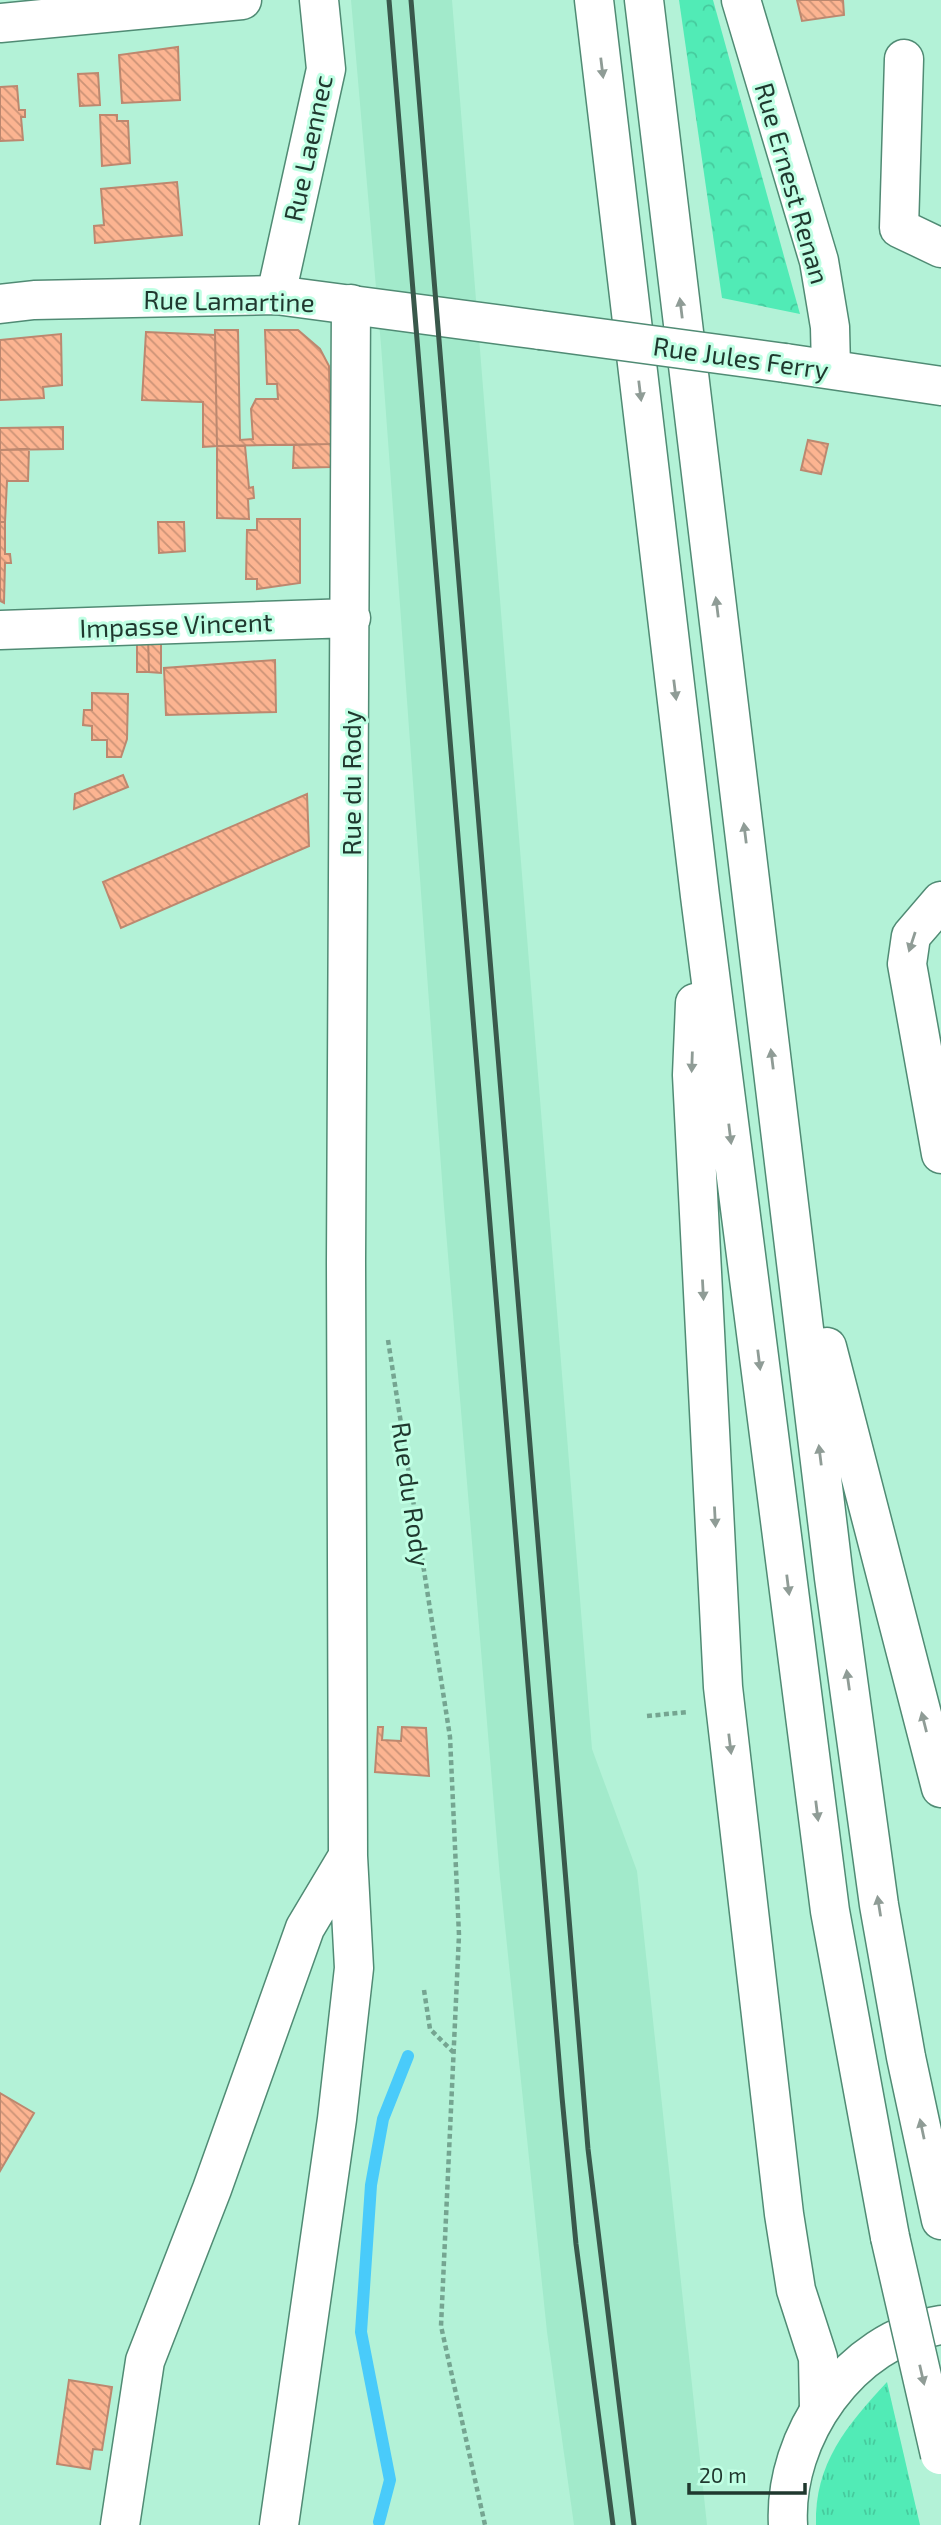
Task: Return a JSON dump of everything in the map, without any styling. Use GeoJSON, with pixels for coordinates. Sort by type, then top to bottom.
{"type":"FeatureCollection","features":[{"type":"Feature","properties":{"kind":"main road"},"geometry":{"type":"LineString","coordinates":[[0,23],[242,0]]}},
{"type":"Feature","properties":{"kind":"main road","name":"Rue Laennec"},"geometry":{"type":"LineString","coordinates":[[276,295],[326,69],[320,0]]}},
{"type":"Feature","properties":{"kind":"main road"},"geometry":{"type":"LineString","coordinates":[[594,0],[700,896],[830,1911],[890,2237],[941,2456]]}},
{"type":"Feature","properties":{"kind":"main road"},"geometry":{"type":"LineString","coordinates":[[644,0],[833,1564],[879,1905],[906,2057],[941,2220]]}},
{"type":"Feature","properties":{"kind":"main road","name":"Rue Ernest Renan"},"geometry":{"type":"LineString","coordinates":[[741,0],[819,261],[830,327],[831,369]]}},
{"type":"Feature","properties":{"kind":"main road"},"geometry":{"type":"LineString","coordinates":[[904,59],[900,228],[941,248]]}},
{"type":"Feature","properties":{"kind":"main road","name":"Rue Lamartine"},"geometry":{"type":"LineString","coordinates":[[0,304],[34,300],[276,295],[540,330]]}},
{"type":"Feature","properties":{"kind":"main road","name":"Rue du Rody"},"geometry":{"type":"LineString","coordinates":[[279,2525],[337,2119],[354,1968],[348,1856],[351,304]]}},
{"type":"Feature","properties":{"kind":"main road","name":"Rue Jules Ferry"},"geometry":{"type":"LineString","coordinates":[[540,330],[941,386]]}},
{"type":"Feature","properties":{"kind":"main road","name":"Impasse Vincent"},"geometry":{"type":"LineString","coordinates":[[0,630],[351,618]]}},
{"type":"Feature","properties":{"kind":"main road"},"geometry":{"type":"LineString","coordinates":[[700,896],[692,1075],[723,1687],[784,2214],[796,2290],[818,2358],[819,2409]]}},
{"type":"Feature","properties":{"kind":"main road"},"geometry":{"type":"LineString","coordinates":[[941,901],[911,936],[907,964],[926,989],[941,1154]]}},
{"type":"Feature","properties":{"kind":"main road"},"geometry":{"type":"LineString","coordinates":[[789,1200],[941,1788]]}},
{"type":"Feature","properties":{"kind":"main road"},"geometry":{"type":"LineString","coordinates":[[120,2525],[145,2361],[212,2189],[305,1928],[348,1856]]}},
{"type":"Feature","properties":{"kind":"main road"},"geometry":{"type":"LineString","coordinates":[[788,2525],[787,2505],[795,2461],[819,2409],[863,2360],[893,2341],[926,2327],[941,2325]]}},
{"type":"Feature","properties":{"kind":"path","name":"Rue du Rody"},"geometry":{"type":"LineString","coordinates":[[384,1329],[391,1352],[450,1737],[459,1934],[441,2326],[485,2525]]}},
{"type":"Feature","properties":{"kind":"path"},"geometry":{"type":"LineString","coordinates":[[647,1716],[690,1712]]}},
{"type":"Feature","properties":{"kind":"path"},"geometry":{"type":"LineString","coordinates":[[424,1990],[430,2029],[455,2054]]}},
{"type":"Feature","properties":{"kind":"shaded area"},"geometry":{"type":"Polygon","coordinates":[[[351,0],[452,0],[592,1749],[637,1871],[707,2525],[574,2525],[547,2332],[500,1878],[444,1207],[381,345],[351,0]]]}},
{"type":"Feature","properties":{"kind":"green space"},"geometry":{"type":"Polygon","coordinates":[[[679,0],[713,0],[800,314],[722,298],[679,0]]]}},
{"type":"Feature","properties":{"kind":"green space"},"geometry":{"type":"Polygon","coordinates":[[[887,2382],[920,2525],[816,2525],[817,2503],[827,2464],[846,2430],[887,2382]]]}},
{"type":"Feature","properties":{"kind":"building"},"geometry":{"type":"Polygon","coordinates":[[[797,0],[843,0],[844,15],[802,21],[797,0]]]}},
{"type":"Feature","properties":{"kind":"building"},"geometry":{"type":"Polygon","coordinates":[[[178,47],[180,100],[122,103],[119,55],[178,47]]]}},
{"type":"Feature","properties":{"kind":"building"},"geometry":{"type":"Polygon","coordinates":[[[98,73],[100,105],[80,106],[78,74],[98,73]]]}},
{"type":"Feature","properties":{"kind":"building"},"geometry":{"type":"Polygon","coordinates":[[[17,86],[19,110],[25,110],[25,117],[21,117],[23,140],[0,141],[0,87],[17,86]]]}},
{"type":"Feature","properties":{"kind":"building"},"geometry":{"type":"Polygon","coordinates":[[[100,115],[117,115],[117,121],[128,121],[130,163],[102,166],[100,115]]]}},
{"type":"Feature","properties":{"kind":"building"},"geometry":{"type":"Polygon","coordinates":[[[177,182],[182,235],[95,243],[94,226],[104,225],[101,189],[177,182]]]}},
{"type":"Feature","properties":{"kind":"building"},"geometry":{"type":"Polygon","coordinates":[[[215,330],[238,330],[240,440],[253,439],[251,409],[256,399],[278,399],[277,384],[267,384],[265,330],[298,330],[320,349],[329,366],[331,444],[217,446],[215,330]]]}},
{"type":"Feature","properties":{"kind":"building"},"geometry":{"type":"Polygon","coordinates":[[[146,332],[215,335],[217,446],[203,447],[203,402],[142,400],[146,332]]]}},
{"type":"Feature","properties":{"kind":"building"},"geometry":{"type":"Polygon","coordinates":[[[61,334],[62,385],[43,387],[44,398],[0,400],[0,340],[61,334]]]}},
{"type":"Feature","properties":{"kind":"building"},"geometry":{"type":"Polygon","coordinates":[[[63,427],[63,449],[0,450],[0,428],[63,427]]]}},
{"type":"Feature","properties":{"kind":"building"},"geometry":{"type":"Polygon","coordinates":[[[808,440],[828,444],[821,474],[801,470],[808,440]]]}},
{"type":"Feature","properties":{"kind":"building"},"geometry":{"type":"Polygon","coordinates":[[[331,444],[331,467],[293,468],[294,445],[331,444]]]}},
{"type":"Feature","properties":{"kind":"building"},"geometry":{"type":"Polygon","coordinates":[[[217,446],[245,446],[249,488],[253,487],[254,498],[248,499],[249,519],[217,518],[217,446]]]}},
{"type":"Feature","properties":{"kind":"building"},"geometry":{"type":"Polygon","coordinates":[[[29,449],[28,481],[7,481],[5,522],[0,522],[0,450],[29,449]]]}},
{"type":"Feature","properties":{"kind":"building"},"geometry":{"type":"Polygon","coordinates":[[[257,519],[300,519],[300,583],[257,589],[257,579],[246,579],[247,530],[257,530],[257,519]]]}},
{"type":"Feature","properties":{"kind":"building"},"geometry":{"type":"Polygon","coordinates":[[[0,522],[5,522],[5,554],[10,554],[11,563],[5,563],[4,603],[0,601],[0,522]]]}},
{"type":"Feature","properties":{"kind":"building"},"geometry":{"type":"Polygon","coordinates":[[[158,522],[184,522],[185,551],[159,553],[158,522]]]}},
{"type":"Feature","properties":{"kind":"building"},"geometry":{"type":"Polygon","coordinates":[[[161,636],[161,673],[149,672],[148,637],[161,636]]]}},
{"type":"Feature","properties":{"kind":"building"},"geometry":{"type":"Polygon","coordinates":[[[148,637],[149,672],[137,672],[137,638],[148,637]]]}},
{"type":"Feature","properties":{"kind":"building"},"geometry":{"type":"Polygon","coordinates":[[[275,660],[276,712],[166,715],[164,668],[275,660]]]}},
{"type":"Feature","properties":{"kind":"building"},"geometry":{"type":"Polygon","coordinates":[[[92,693],[128,694],[127,739],[121,757],[107,757],[107,740],[92,740],[92,726],[83,725],[84,710],[92,710],[92,693]]]}},
{"type":"Feature","properties":{"kind":"building"},"geometry":{"type":"Polygon","coordinates":[[[123,775],[128,787],[74,809],[75,794],[123,775]]]}},
{"type":"Feature","properties":{"kind":"building"},"geometry":{"type":"Polygon","coordinates":[[[307,794],[309,846],[121,928],[103,882],[307,794]]]}},
{"type":"Feature","properties":{"kind":"building"},"geometry":{"type":"Polygon","coordinates":[[[378,1727],[383,1727],[382,1740],[401,1741],[402,1727],[426,1728],[429,1776],[375,1772],[378,1727]]]}},
{"type":"Feature","properties":{"kind":"building"},"geometry":{"type":"Polygon","coordinates":[[[0,2093],[34,2113],[0,2171],[0,2093]]]}},
{"type":"Feature","properties":{"kind":"building"},"geometry":{"type":"Polygon","coordinates":[[[69,2380],[112,2387],[102,2450],[93,2449],[90,2469],[57,2464],[69,2380]]]}},
{"type":"Feature","properties":{"kind":"waterway"},"geometry":{"type":"LineString","coordinates":[[379,2522],[390,2480],[361,2332],[371,2185],[383,2119],[408,2056]]}},
{"type":"Feature","properties":{"kind":"railway"},"geometry":{"type":"LineString","coordinates":[[389,0],[562,2097],[576,2244],[613,2525]]}},
{"type":"Feature","properties":{"kind":"railway"},"geometry":{"type":"LineString","coordinates":[[411,0],[588,2149],[634,2525]]}}]}
